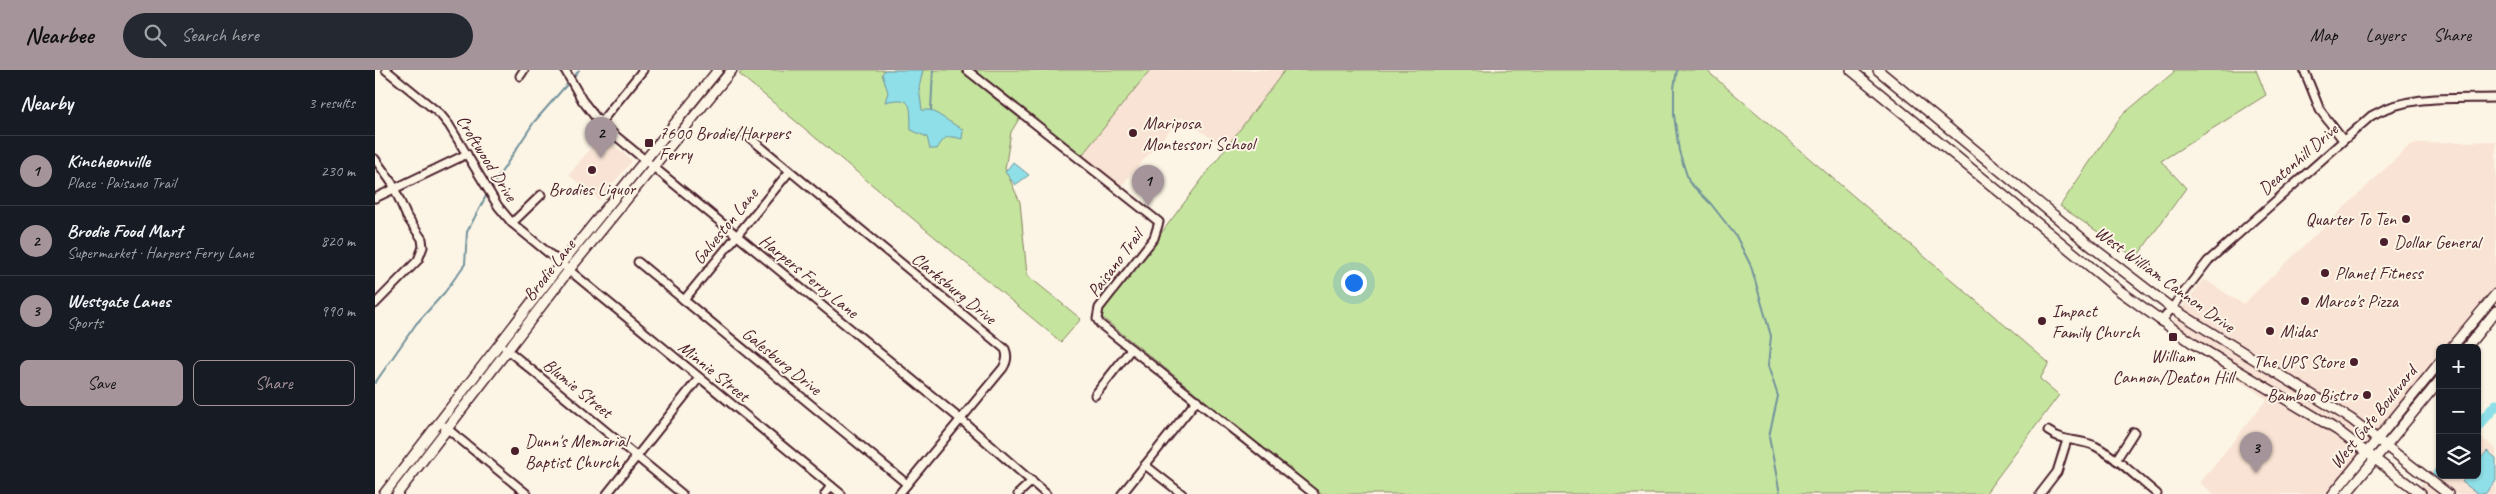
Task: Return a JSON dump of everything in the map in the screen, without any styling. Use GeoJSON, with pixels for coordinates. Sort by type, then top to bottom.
{"type":"FeatureCollection","features":[{"type":"Feature","properties":{"kind":"main road","name":"Brodie Lane"},"geometry":{"type":"LineString","coordinates":[[384,494],[561,264],[718,70]]}},
{"type":"Feature","properties":{"kind":"main road","name":"Brodie Lane"},"geometry":{"type":"LineString","coordinates":[[397,494],[569,270],[732,70]]}},
{"type":"Feature","properties":{"kind":"main road","name":"West William Cannon Drive"},"geometry":{"type":"LineString","coordinates":[[1852,70],[2015,208],[2161,322],[2337,430],[2421,494]]}},
{"type":"Feature","properties":{"kind":"main road","name":"West William Cannon Drive"},"geometry":{"type":"LineString","coordinates":[[1878,70],[2096,250],[2170,307],[2351,419],[2448,494]]}},
{"type":"Feature","properties":{"kind":"main road"},"geometry":{"type":"LineString","coordinates":[[2455,344],[2495,299]]}},
{"type":"Feature","properties":{"kind":"main road"},"geometry":{"type":"LineString","coordinates":[[2469,344],[2496,311]]}},
{"type":"Feature","properties":{"kind":"main road","name":"West Gate Boulevard"},"geometry":{"type":"LineString","coordinates":[[2333,494],[2436,367]]}},
{"type":"Feature","properties":{"kind":"main road"},"geometry":{"type":"LineString","coordinates":[[2280,396],[2287,381]]}},
{"type":"Feature","properties":{"kind":"main road","name":"West Gate Boulevard"},"geometry":{"type":"LineString","coordinates":[[2346,494],[2436,385]]}},
{"type":"Feature","properties":{"kind":"street","name":"Croftwood Drive"},"geometry":{"type":"LineString","coordinates":[[386,70],[441,114],[492,197],[512,223],[569,270]]}},
{"type":"Feature","properties":{"kind":"street"},"geometry":{"type":"LineString","coordinates":[[600,123],[643,70]]}},
{"type":"Feature","properties":{"kind":"street","name":"Paisano Trail"},"geometry":{"type":"LineString","coordinates":[[967,70],[1157,219],[1159,225],[1155,238],[1106,298],[1097,314],[1100,324],[1314,494]]}},
{"type":"Feature","properties":{"kind":"street"},"geometry":{"type":"LineString","coordinates":[[2304,70],[2320,110],[2343,140]]}},
{"type":"Feature","properties":{"kind":"street","name":"Harpers Ferry Lane"},"geometry":{"type":"LineString","coordinates":[[566,72],[575,89],[600,123],[960,419],[1047,494]]}},
{"type":"Feature","properties":{"kind":"street","name":"Deatonhill Drive"},"geometry":{"type":"LineString","coordinates":[[2161,322],[2170,307],[2208,261],[2371,116],[2399,103],[2496,98]]}},
{"type":"Feature","properties":{"kind":"street","name":"Clarksburg Drive"},"geometry":{"type":"LineString","coordinates":[[743,133],[1005,349],[1007,353],[1005,365],[899,494]]}},
{"type":"Feature","properties":{"kind":"street"},"geometry":{"type":"LineString","coordinates":[[375,198],[467,154]]}},
{"type":"Feature","properties":{"kind":"street"},"geometry":{"type":"LineString","coordinates":[[375,159],[383,169],[407,217],[422,240],[423,247],[418,260],[375,304]]}},
{"type":"Feature","properties":{"kind":"street","name":"Galveston Lane"},"geometry":{"type":"LineString","coordinates":[[684,300],[789,172]]}},
{"type":"Feature","properties":{"kind":"street"},"geometry":{"type":"LineString","coordinates":[[512,223],[541,195]]}},
{"type":"Feature","properties":{"kind":"street","name":"Galesburg Drive"},"geometry":{"type":"LineString","coordinates":[[638,262],[907,484]]}},
{"type":"Feature","properties":{"kind":"street","name":"Minnie Street"},"geometry":{"type":"LineString","coordinates":[[569,270],[841,494]]}},
{"type":"Feature","properties":{"kind":"street","name":"Blumie Street"},"geometry":{"type":"LineString","coordinates":[[500,344],[682,494]]}},
{"type":"Feature","properties":{"kind":"street"},"geometry":{"type":"LineString","coordinates":[[1095,395],[1131,349]]}},
{"type":"Feature","properties":{"kind":"street"},"geometry":{"type":"LineString","coordinates":[[607,494],[699,378]]}},
{"type":"Feature","properties":{"kind":"street"},"geometry":{"type":"LineString","coordinates":[[1122,494],[1197,400]]}},
{"type":"Feature","properties":{"kind":"street"},"geometry":{"type":"LineString","coordinates":[[439,423],[527,494]]}},
{"type":"Feature","properties":{"kind":"street"},"geometry":{"type":"LineString","coordinates":[[2048,431],[2067,440],[2094,446],[2116,460],[2157,494]]}},
{"type":"Feature","properties":{"kind":"street"},"geometry":{"type":"LineString","coordinates":[[2116,460],[2134,432]]}},
{"type":"Feature","properties":{"kind":"street"},"geometry":{"type":"LineString","coordinates":[[2041,494],[2057,472],[2067,440]]}},
{"type":"Feature","properties":{"kind":"street"},"geometry":{"type":"LineString","coordinates":[[1145,465],[1182,494]]}},
{"type":"Feature","properties":{"kind":"street"},"geometry":{"type":"LineString","coordinates":[[1018,494],[1032,481]]}},
{"type":"Feature","properties":{"kind":"street"},"geometry":{"type":"LineString","coordinates":[[825,494],[831,486]]}},
{"type":"Feature","properties":{"kind":"shaded area","name":"Mariposa Montessori School"},"geometry":{"type":"Polygon","coordinates":[[[1150,70],[1285,70],[1225,148],[1181,117],[1121,186],[1081,155],[1150,70]]]}},
{"type":"Feature","properties":{"kind":"shaded area"},"geometry":{"type":"Polygon","coordinates":[[[602,134],[632,161],[599,200],[569,175],[602,134]]]}},
{"type":"Feature","properties":{"kind":"shaded area"},"geometry":{"type":"Polygon","coordinates":[[[2496,141],[2496,285],[2448,344],[2436,344],[2436,360],[2327,494],[2214,494],[2200,483],[2267,399],[2166,333],[2184,304],[2204,279],[2243,304],[2408,147],[2419,143],[2496,141]]]}},
{"type":"Feature","properties":{"kind":"shaded area"},"geometry":{"type":"Polygon","coordinates":[[[2481,437],[2496,449],[2496,494],[2413,494],[2436,466],[2436,479],[2481,479],[2481,437]]]}},
{"type":"Feature","properties":{"kind":"green space"},"geometry":{"type":"Polygon","coordinates":[[[744,70],[1150,70],[1079,159],[1022,114],[1011,132],[1005,169],[1020,202],[1027,275],[1081,319],[1061,342],[739,74],[744,70]]]}},
{"type":"Feature","properties":{"kind":"green space"},"geometry":{"type":"Polygon","coordinates":[[[1285,70],[1706,70],[2049,363],[2040,379],[2059,395],[1985,494],[1321,494],[1099,315],[1285,70]]]}},
{"type":"Feature","properties":{"kind":"green space"},"geometry":{"type":"Polygon","coordinates":[[[2173,70],[2256,70],[2266,95],[2161,161],[2186,188],[2136,258],[2060,206],[2121,116],[2174,72],[2173,70]]]}},
{"type":"Feature","properties":{"kind":"water"},"geometry":{"type":"Polygon","coordinates":[[[885,70],[923,70],[919,88],[922,110],[931,110],[963,130],[962,139],[950,137],[944,139],[937,149],[930,149],[927,137],[911,130],[909,104],[901,100],[885,102],[888,92],[882,74],[885,70]]]}},
{"type":"Feature","properties":{"kind":"water"},"geometry":{"type":"Polygon","coordinates":[[[1013,162],[1029,175],[1015,185],[1005,172],[1013,162]]]}},
{"type":"Feature","properties":{"kind":"water"},"geometry":{"type":"Polygon","coordinates":[[[2487,451],[2496,458],[2496,481],[2485,494],[2477,493],[2462,482],[2465,479],[2481,479],[2481,458],[2487,451]]]}},
{"type":"Feature","properties":{"kind":"waterway"},"geometry":{"type":"LineString","coordinates":[[573,78],[579,70]]}},
{"type":"Feature","properties":{"kind":"waterway"},"geometry":{"type":"LineString","coordinates":[[931,110],[933,70]]}},
{"type":"Feature","properties":{"kind":"waterway"},"geometry":{"type":"LineString","coordinates":[[1677,70],[1674,88],[1674,115],[1679,151],[1689,182],[1711,204],[1736,236],[1751,266],[1771,336],[1768,366],[1778,396],[1769,437],[1780,494]]}},
{"type":"Feature","properties":{"kind":"waterway"},"geometry":{"type":"LineString","coordinates":[[491,188],[534,122],[570,81]]}},
{"type":"Feature","properties":{"kind":"waterway"},"geometry":{"type":"LineString","coordinates":[[375,383],[416,324],[445,292],[465,264],[467,232],[487,194]]}},
{"type":"Feature","properties":{"kind":"waterway"},"geometry":{"type":"LineString","coordinates":[[2481,422],[2496,405]]}},
{"type":"Feature","properties":{"kind":"place","name":"Mariposa Montessori School"},"geometry":{"type":"Point","coordinates":[1133,133]}},
{"type":"Feature","properties":{"kind":"place","name":"7600 Brodie/Harpers Ferry"},"geometry":{"type":"Point","coordinates":[649,143]}},
{"type":"Feature","properties":{"kind":"place","name":"Brodie Food Mart"},"geometry":{"type":"Point","coordinates":[601,158]}},
{"type":"Feature","properties":{"kind":"place","name":"Brodies Liquor"},"geometry":{"type":"Point","coordinates":[592,170]}},
{"type":"Feature","properties":{"kind":"place","name":"Kincheonville"},"geometry":{"type":"Point","coordinates":[1148,206]}},
{"type":"Feature","properties":{"kind":"place","name":"Quarter To Ten"},"geometry":{"type":"Point","coordinates":[2406,219]}},
{"type":"Feature","properties":{"kind":"place","name":"Dollar General"},"geometry":{"type":"Point","coordinates":[2384,242]}},
{"type":"Feature","properties":{"kind":"place","name":"Planet Fitness"},"geometry":{"type":"Point","coordinates":[2325,273]}},
{"type":"Feature","properties":{"kind":"place","name":"Marco's Pizza"},"geometry":{"type":"Point","coordinates":[2305,301]}},
{"type":"Feature","properties":{"kind":"place","name":"Impact Family Church"},"geometry":{"type":"Point","coordinates":[2042,321]}},
{"type":"Feature","properties":{"kind":"place","name":"Midas"},"geometry":{"type":"Point","coordinates":[2270,331]}},
{"type":"Feature","properties":{"kind":"place","name":"William Cannon/Deaton Hill"},"geometry":{"type":"Point","coordinates":[2173,337]}},
{"type":"Feature","properties":{"kind":"place","name":"The UPS Store"},"geometry":{"type":"Point","coordinates":[2354,362]}},
{"type":"Feature","properties":{"kind":"place","name":"Bamboo Bistro"},"geometry":{"type":"Point","coordinates":[2367,395]}},
{"type":"Feature","properties":{"kind":"place","name":"Dunn's Memorial Baptist Church"},"geometry":{"type":"Point","coordinates":[515,451]}},
{"type":"Feature","properties":{"kind":"place","name":"Westgate Lanes"},"geometry":{"type":"Point","coordinates":[2256,473]}}]}
